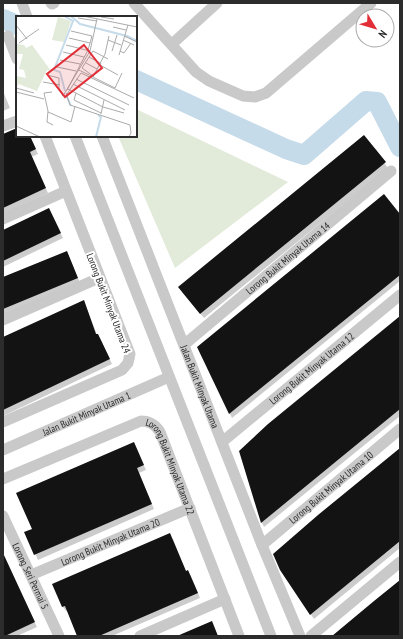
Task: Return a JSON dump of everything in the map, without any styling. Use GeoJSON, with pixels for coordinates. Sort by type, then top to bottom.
{"type":"FeatureCollection","features":[{"type":"Feature","properties":{"kind":"street"},"geometry":{"type":"LineString","coordinates":[[22,3],[28,16]]}},
{"type":"Feature","properties":{"kind":"street"},"geometry":{"type":"LineString","coordinates":[[134,3],[196,72],[209,81],[243,96],[255,97],[266,93],[371,3]]}},
{"type":"Feature","properties":{"kind":"street"},"geometry":{"type":"LineString","coordinates":[[172,44],[217,3]]}},
{"type":"Feature","properties":{"kind":"street"},"geometry":{"type":"LineString","coordinates":[[9,37],[16,56]]}},
{"type":"Feature","properties":{"kind":"street"},"geometry":{"type":"LineString","coordinates":[[3,126],[16,120]]}},
{"type":"Feature","properties":{"kind":"street","name":"Lorong Bukit Minyak Utama 24"},"geometry":{"type":"LineString","coordinates":[[3,422],[122,370],[128,363],[130,354],[45,137]]}},
{"type":"Feature","properties":{"kind":"street"},"geometry":{"type":"LineString","coordinates":[[75,137],[271,636]]}},
{"type":"Feature","properties":{"kind":"street","name":"Jalan Bukit Minyak Utama"},"geometry":{"type":"LineString","coordinates":[[102,137],[185,344],[262,545],[300,636]]}},
{"type":"Feature","properties":{"kind":"street","name":"Lorong Bukit Minyak Utama 14"},"geometry":{"type":"LineString","coordinates":[[185,344],[391,171]]}},
{"type":"Feature","properties":{"kind":"street"},"geometry":{"type":"LineString","coordinates":[[3,219],[66,192]]}},
{"type":"Feature","properties":{"kind":"street"},"geometry":{"type":"LineString","coordinates":[[3,320],[100,278]]}},
{"type":"Feature","properties":{"kind":"street","name":"Lorong Bukit Minyak Utama 12"},"geometry":{"type":"LineString","coordinates":[[222,442],[400,294]]}},
{"type":"Feature","properties":{"kind":"street","name":"Jalan Bukit Minyak Utama 1"},"geometry":{"type":"LineString","coordinates":[[3,450],[170,377]]}},
{"type":"Feature","properties":{"kind":"street","name":"Lorong Bukit Minyak Utama 22"},"geometry":{"type":"LineString","coordinates":[[3,479],[140,421],[146,421],[157,427],[239,636]]}},
{"type":"Feature","properties":{"kind":"street","name":"Lorong Bukit Minyak Utama 10"},"geometry":{"type":"LineString","coordinates":[[262,545],[400,429]]}},
{"type":"Feature","properties":{"kind":"street","name":"Lorong Bukit Minyak Utama 20"},"geometry":{"type":"LineString","coordinates":[[31,575],[190,508]]}},
{"type":"Feature","properties":{"kind":"street","name":"Lorong Seri Permai 5"},"geometry":{"type":"LineString","coordinates":[[3,516],[59,636]]}},
{"type":"Feature","properties":{"kind":"street"},"geometry":{"type":"LineString","coordinates":[[311,636],[400,562]]}},
{"type":"Feature","properties":{"kind":"street"},"geometry":{"type":"LineString","coordinates":[[140,636],[225,599]]}},
{"type":"Feature","properties":{"kind":"green space"},"geometry":{"type":"Polygon","coordinates":[[[137,109],[288,182],[175,268],[118,137],[137,137],[137,109]]]}},
{"type":"Feature","properties":{"kind":"building"},"geometry":{"type":"Polygon","coordinates":[[[16,128],[16,137],[30,137],[36,149],[30,152],[46,188],[3,208],[3,134],[16,128]]]}},
{"type":"Feature","properties":{"kind":"building"},"geometry":{"type":"Polygon","coordinates":[[[364,135],[386,162],[200,314],[178,287],[364,135]]]}},
{"type":"Feature","properties":{"kind":"building"},"geometry":{"type":"Polygon","coordinates":[[[384,194],[400,214],[400,275],[229,414],[197,347],[384,194]]]}},
{"type":"Feature","properties":{"kind":"building"},"geometry":{"type":"Polygon","coordinates":[[[49,208],[61,233],[3,261],[3,230],[49,208]]]}},
{"type":"Feature","properties":{"kind":"building"},"geometry":{"type":"Polygon","coordinates":[[[67,251],[78,278],[3,309],[3,277],[67,251]]]}},
{"type":"Feature","properties":{"kind":"building"},"geometry":{"type":"Polygon","coordinates":[[[84,300],[96,334],[98,334],[110,359],[3,410],[3,337],[84,300]]]}},
{"type":"Feature","properties":{"kind":"building"},"geometry":{"type":"Polygon","coordinates":[[[400,316],[400,409],[261,523],[239,451],[268,424],[400,316]]]}},
{"type":"Feature","properties":{"kind":"building"},"geometry":{"type":"Polygon","coordinates":[[[134,442],[144,465],[137,468],[152,504],[34,555],[24,532],[32,529],[16,493],[134,442]]]}},
{"type":"Feature","properties":{"kind":"building"},"geometry":{"type":"Polygon","coordinates":[[[400,448],[400,541],[310,615],[280,570],[273,554],[400,448]]]}},
{"type":"Feature","properties":{"kind":"building"},"geometry":{"type":"Polygon","coordinates":[[[170,533],[186,571],[188,570],[198,593],[99,636],[77,636],[65,606],[62,607],[52,584],[170,533]]]}},
{"type":"Feature","properties":{"kind":"building"},"geometry":{"type":"Polygon","coordinates":[[[3,553],[35,622],[5,636],[3,636],[3,553]]]}},
{"type":"Feature","properties":{"kind":"building"},"geometry":{"type":"Polygon","coordinates":[[[400,580],[400,636],[332,636],[374,601],[400,580]]]}},
{"type":"Feature","properties":{"kind":"building"},"geometry":{"type":"Polygon","coordinates":[[[212,621],[218,636],[177,636],[212,621]]]}},
{"type":"Feature","properties":{"kind":"waterway"},"geometry":{"type":"LineString","coordinates":[[3,19],[16,25]]}},
{"type":"Feature","properties":{"kind":"waterway"},"geometry":{"type":"LineString","coordinates":[[137,80],[286,149],[304,155],[366,101],[377,102],[400,147]]}}]}
